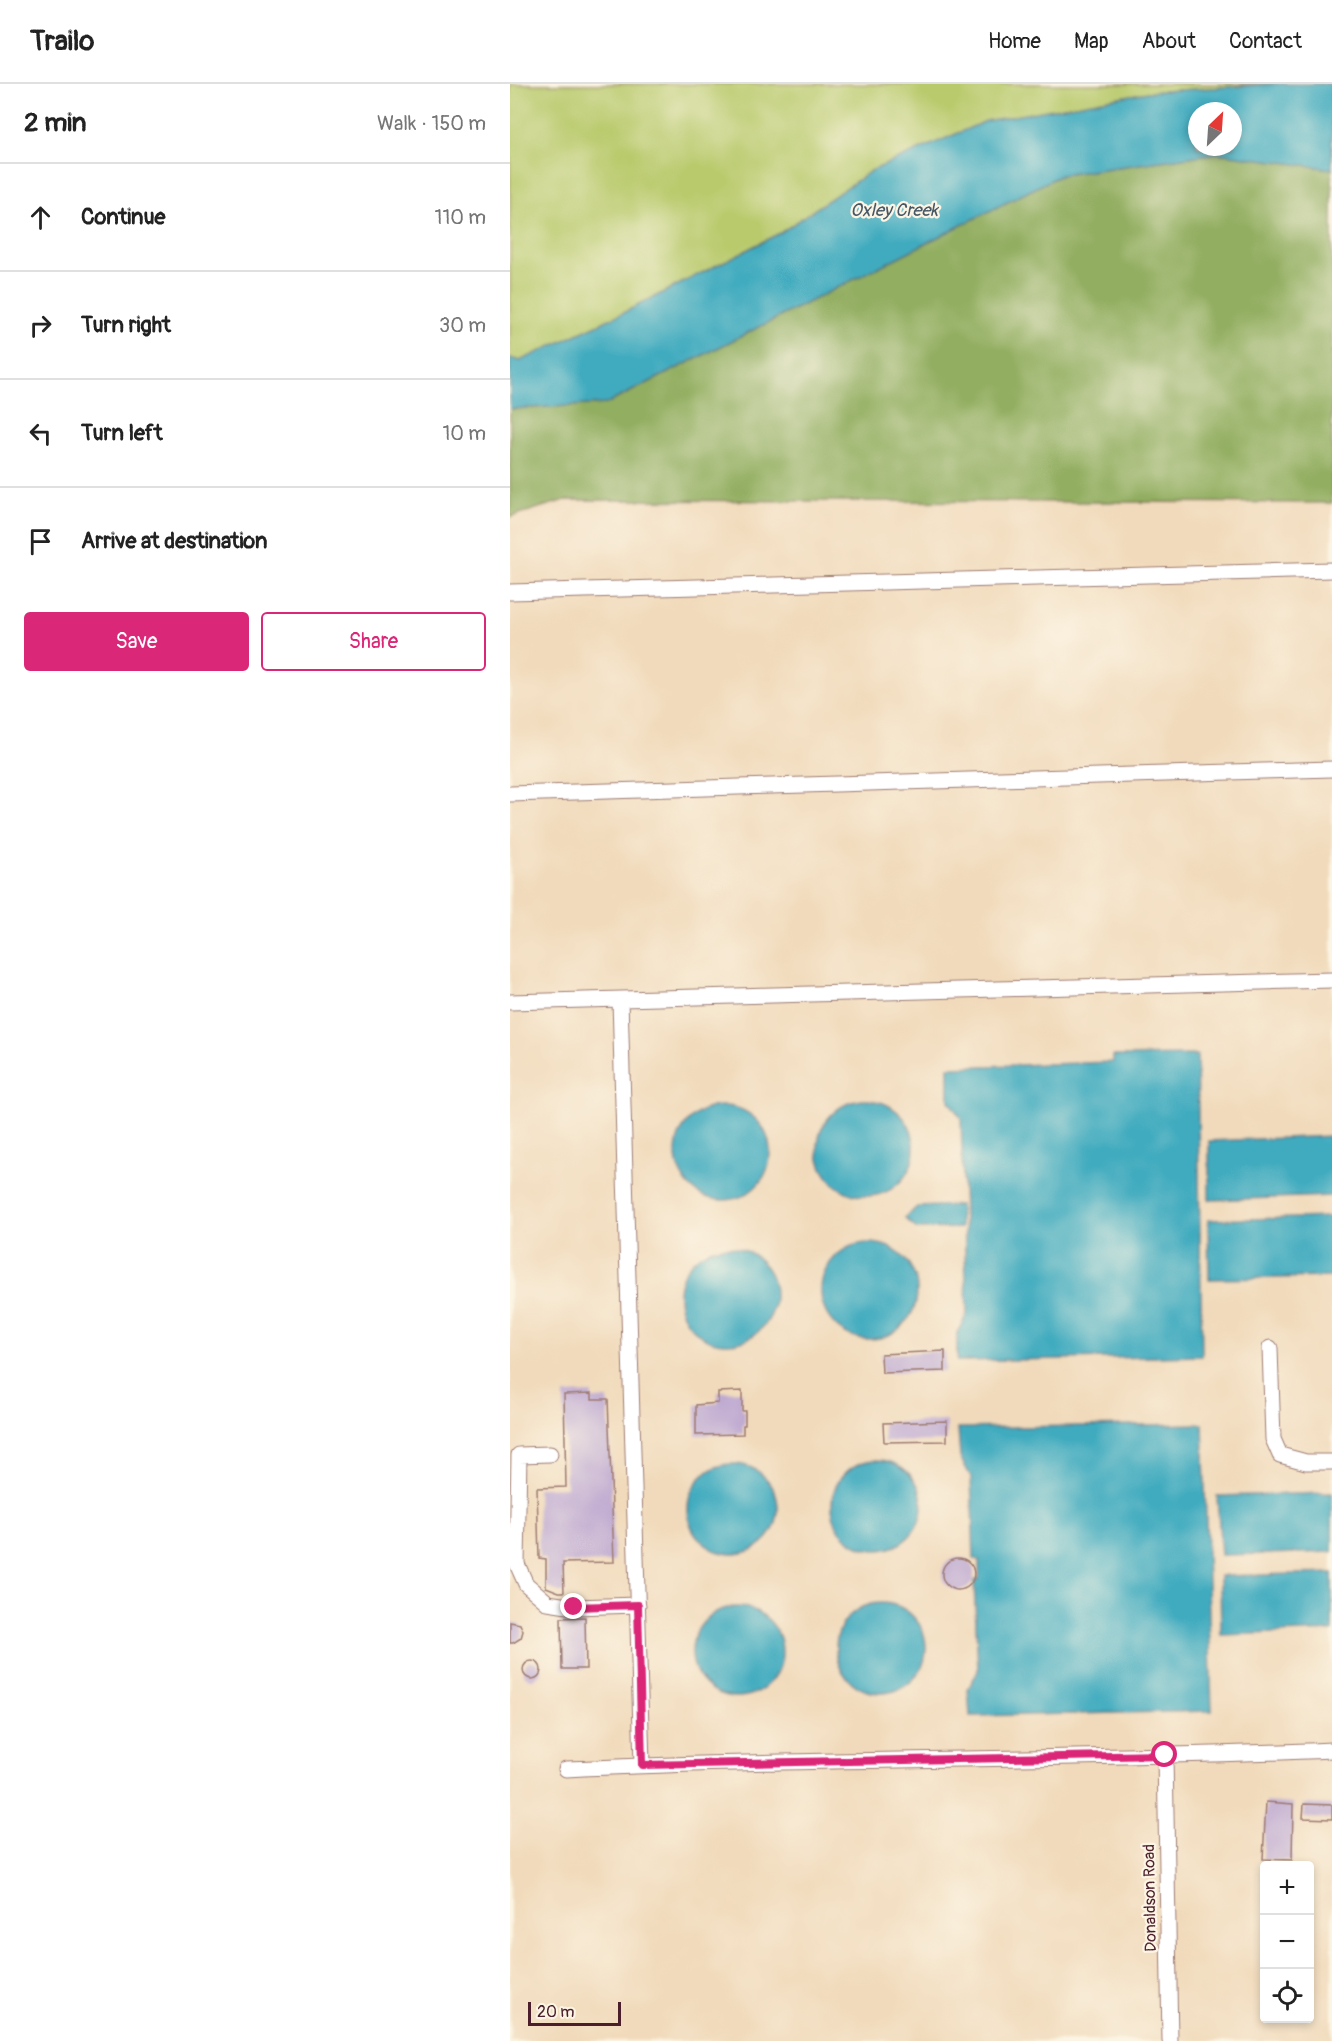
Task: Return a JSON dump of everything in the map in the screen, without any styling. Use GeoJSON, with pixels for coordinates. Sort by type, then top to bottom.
{"type":"FeatureCollection","features":[{"type":"Feature","properties":{"kind":"lane"},"geometry":{"type":"LineString","coordinates":[[510,592],[1332,570]]}},
{"type":"Feature","properties":{"kind":"lane"},"geometry":{"type":"LineString","coordinates":[[510,794],[1332,769]]}},
{"type":"Feature","properties":{"kind":"lane"},"geometry":{"type":"LineString","coordinates":[[510,1002],[1332,980]]}},
{"type":"Feature","properties":{"kind":"lane"},"geometry":{"type":"LineString","coordinates":[[620,1000],[642,1765]]}},
{"type":"Feature","properties":{"kind":"lane"},"geometry":{"type":"LineString","coordinates":[[1270,1348],[1273,1439],[1280,1455],[1306,1462],[1332,1462]]}},
{"type":"Feature","properties":{"kind":"lane"},"geometry":{"type":"LineString","coordinates":[[550,1454],[519,1455],[517,1564],[526,1584],[548,1603],[574,1607],[638,1605]]}},
{"type":"Feature","properties":{"kind":"lane"},"geometry":{"type":"LineString","coordinates":[[566,1769],[642,1765],[1332,1750]]}},
{"type":"Feature","properties":{"kind":"lane","name":"Donaldson Road"},"geometry":{"type":"LineString","coordinates":[[1165,1755],[1170,2041]]}},
{"type":"Feature","properties":{"kind":"green space"},"geometry":{"type":"Polygon","coordinates":[[[510,84],[1275,84],[1148,92],[986,121],[871,171],[780,233],[627,311],[520,361],[510,358],[510,84]]]}},
{"type":"Feature","properties":{"kind":"green space"},"geometry":{"type":"Polygon","coordinates":[[[1196,156],[1239,156],[1332,169],[1332,503],[565,500],[510,517],[510,409],[606,404],[1061,175],[1196,156]]]}},
{"type":"Feature","properties":{"kind":"water","name":"Oxley Creek"},"geometry":{"type":"Polygon","coordinates":[[[1275,84],[1332,84],[1332,169],[1239,156],[1242,156],[1242,102],[1188,102],[1188,156],[1196,156],[1061,175],[606,404],[510,409],[510,358],[520,361],[627,311],[780,233],[871,171],[986,121],[1148,92],[1275,84]]]}},
{"type":"Feature","properties":{"kind":"water"},"geometry":{"type":"Polygon","coordinates":[[[1197,1055],[1202,1356],[957,1361],[957,1333],[967,1314],[961,1118],[949,1101],[949,1067],[1113,1062],[1113,1056],[1197,1055]]]}},
{"type":"Feature","properties":{"kind":"water"},"geometry":{"type":"Polygon","coordinates":[[[866,1100],[884,1104],[900,1114],[910,1130],[914,1148],[910,1166],[900,1182],[884,1192],[866,1196],[848,1192],[832,1182],[822,1166],[818,1148],[822,1130],[832,1114],[848,1104],[866,1100]]]}},
{"type":"Feature","properties":{"kind":"water"},"geometry":{"type":"Polygon","coordinates":[[[714,1106],[732,1106],[757,1119],[767,1135],[770,1153],[767,1171],[757,1187],[732,1200],[714,1200],[689,1187],[676,1162],[676,1144],[689,1119],[714,1106]]]}},
{"type":"Feature","properties":{"kind":"water"},"geometry":{"type":"Polygon","coordinates":[[[1332,1136],[1332,1196],[1209,1200],[1209,1141],[1332,1136]]]}},
{"type":"Feature","properties":{"kind":"water"},"geometry":{"type":"Polygon","coordinates":[[[960,1205],[960,1228],[917,1229],[905,1218],[917,1207],[960,1205]]]}},
{"type":"Feature","properties":{"kind":"water"},"geometry":{"type":"Polygon","coordinates":[[[1332,1217],[1332,1277],[1209,1279],[1208,1220],[1332,1217]]]}},
{"type":"Feature","properties":{"kind":"water"},"geometry":{"type":"Polygon","coordinates":[[[869,1243],[887,1247],[903,1257],[913,1273],[917,1291],[913,1309],[903,1325],[887,1335],[869,1339],[851,1335],[835,1325],[825,1309],[821,1291],[825,1273],[835,1257],[851,1247],[869,1243]]]}},
{"type":"Feature","properties":{"kind":"water"},"geometry":{"type":"Polygon","coordinates":[[[727,1247],[745,1251],[761,1261],[771,1277],[775,1295],[771,1313],[761,1329],[745,1339],[727,1343],[709,1339],[693,1329],[683,1313],[679,1295],[683,1277],[693,1261],[709,1251],[727,1247]]]}},
{"type":"Feature","properties":{"kind":"water"},"geometry":{"type":"Polygon","coordinates":[[[1203,1424],[1212,1711],[970,1716],[968,1689],[978,1671],[974,1581],[979,1579],[979,1560],[974,1559],[971,1477],[960,1457],[958,1428],[1203,1424]]]}},
{"type":"Feature","properties":{"kind":"water"},"geometry":{"type":"Polygon","coordinates":[[[877,1460],[894,1463],[909,1473],[919,1488],[922,1505],[919,1522],[909,1537],[894,1547],[877,1550],[860,1547],[845,1537],[835,1522],[832,1505],[835,1488],[845,1473],[860,1463],[877,1460]]]}},
{"type":"Feature","properties":{"kind":"water"},"geometry":{"type":"Polygon","coordinates":[[[724,1464],[742,1464],[758,1471],[771,1484],[778,1500],[778,1518],[771,1534],[758,1547],[742,1554],[724,1554],[708,1547],[695,1534],[688,1518],[688,1500],[695,1484],[708,1471],[724,1464]]]}},
{"type":"Feature","properties":{"kind":"water"},"geometry":{"type":"Polygon","coordinates":[[[1332,1493],[1332,1552],[1221,1555],[1217,1496],[1332,1493]]]}},
{"type":"Feature","properties":{"kind":"water"},"geometry":{"type":"Polygon","coordinates":[[[1332,1573],[1332,1631],[1221,1635],[1220,1576],[1332,1573]]]}},
{"type":"Feature","properties":{"kind":"water"},"geometry":{"type":"Polygon","coordinates":[[[881,1603],[898,1606],[913,1616],[923,1631],[926,1648],[923,1665],[913,1680],[898,1690],[881,1693],[864,1690],[849,1680],[839,1665],[836,1648],[839,1631],[849,1616],[864,1606],[881,1603]]]}},
{"type":"Feature","properties":{"kind":"water"},"geometry":{"type":"Polygon","coordinates":[[[737,1607],[754,1610],[769,1620],[779,1635],[782,1652],[779,1669],[769,1684],[754,1694],[737,1697],[720,1694],[705,1684],[695,1669],[692,1652],[695,1635],[705,1620],[720,1610],[737,1607]]]}},
{"type":"Feature","properties":{"kind":"building"},"geometry":{"type":"Polygon","coordinates":[[[945,1351],[945,1371],[882,1373],[881,1354],[945,1351]]]}},
{"type":"Feature","properties":{"kind":"building"},"geometry":{"type":"Polygon","coordinates":[[[742,1391],[742,1411],[745,1411],[743,1434],[696,1435],[696,1405],[718,1403],[718,1392],[742,1391]]]}},
{"type":"Feature","properties":{"kind":"building"},"geometry":{"type":"Polygon","coordinates":[[[592,1393],[592,1399],[608,1399],[614,1562],[563,1563],[564,1592],[559,1592],[546,1587],[546,1559],[539,1558],[537,1488],[566,1487],[564,1394],[592,1393]]]}},
{"type":"Feature","properties":{"kind":"building"},"geometry":{"type":"Polygon","coordinates":[[[947,1421],[947,1441],[884,1442],[883,1423],[947,1421]]]}},
{"type":"Feature","properties":{"kind":"building"},"geometry":{"type":"Polygon","coordinates":[[[958,1558],[969,1563],[974,1574],[969,1585],[958,1590],[947,1585],[942,1574],[947,1563],[958,1558]]]}},
{"type":"Feature","properties":{"kind":"building"},"geometry":{"type":"Polygon","coordinates":[[[585,1617],[586,1669],[562,1669],[561,1618],[585,1617]]]}},
{"type":"Feature","properties":{"kind":"building"},"geometry":{"type":"Polygon","coordinates":[[[510,1622],[520,1624],[523,1631],[521,1638],[513,1643],[510,1643],[510,1622]]]}},
{"type":"Feature","properties":{"kind":"building"},"geometry":{"type":"Polygon","coordinates":[[[532,1661],[538,1664],[541,1670],[538,1676],[532,1679],[526,1676],[523,1670],[526,1664],[532,1661]]]}},
{"type":"Feature","properties":{"kind":"building"},"geometry":{"type":"Polygon","coordinates":[[[1266,1802],[1293,1804],[1292,1860],[1263,1859],[1266,1802]]]}},
{"type":"Feature","properties":{"kind":"building"},"geometry":{"type":"Polygon","coordinates":[[[1304,1804],[1332,1805],[1332,1819],[1303,1818],[1304,1804]]]}},
{"type":"Feature","properties":{"kind":"route"},"geometry":{"type":"LineString","coordinates":[[574,1607],[638,1605],[642,1765],[1165,1755]]}}]}
